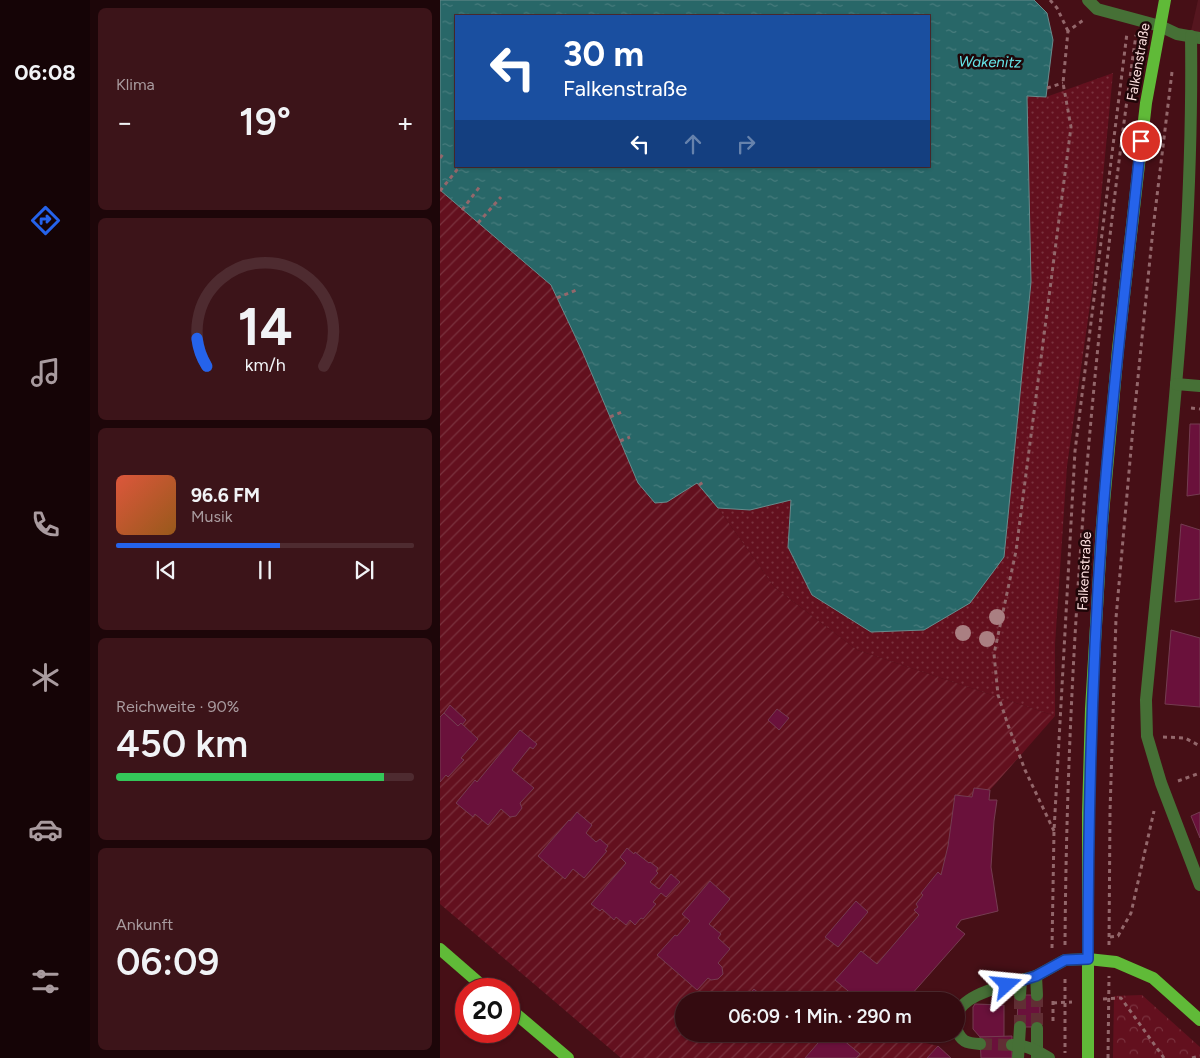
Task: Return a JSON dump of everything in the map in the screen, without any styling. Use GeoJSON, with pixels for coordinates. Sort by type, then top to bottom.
{"type":"FeatureCollection","features":[{"type":"Feature","properties":{"kind":"main road","name":"Falkenstraße"},"geometry":{"type":"LineString","coordinates":[[1088,1058],[1088,813],[1091,709],[1102,525],[1118,349],[1146,103],[1165,0]]}},
{"type":"Feature","properties":{"kind":"main road"},"geometry":{"type":"LineString","coordinates":[[440,949],[473,978]]}},
{"type":"Feature","properties":{"kind":"main road"},"geometry":{"type":"LineString","coordinates":[[1088,959],[1116,962],[1153,978],[1200,1020]]}},
{"type":"Feature","properties":{"kind":"main road"},"geometry":{"type":"LineString","coordinates":[[520,1017],[568,1058]]}},
{"type":"Feature","properties":{"kind":"lane"},"geometry":{"type":"LineString","coordinates":[[1093,5],[1160,26],[1177,34],[1196,37],[1183,298],[1146,700],[1147,736],[1161,783],[1200,885]]}},
{"type":"Feature","properties":{"kind":"lane"},"geometry":{"type":"LineString","coordinates":[[1176,384],[1200,386]]}},
{"type":"Feature","properties":{"kind":"lane"},"geometry":{"type":"LineString","coordinates":[[965,1002],[1036,976],[1065,960],[1088,959]]}},
{"type":"Feature","properties":{"kind":"lane"},"geometry":{"type":"LineString","coordinates":[[1036,976],[1037,995]]}},
{"type":"Feature","properties":{"kind":"lane"},"geometry":{"type":"LineString","coordinates":[[1020,995],[1021,980]]}},
{"type":"Feature","properties":{"kind":"lane"},"geometry":{"type":"LineString","coordinates":[[1018,1058],[1016,1044],[1020,1027]]}},
{"type":"Feature","properties":{"kind":"lane"},"geometry":{"type":"LineString","coordinates":[[1037,1028],[1037,1055]]}},
{"type":"Feature","properties":{"kind":"lane"},"geometry":{"type":"LineString","coordinates":[[965,1042],[980,1044]]}},
{"type":"Feature","properties":{"kind":"lane"},"geometry":{"type":"LineString","coordinates":[[1016,1044],[1037,1055],[1049,1058]]}},
{"type":"Feature","properties":{"kind":"path"},"geometry":{"type":"LineString","coordinates":[[1050,0],[1057,8],[1068,31],[1063,83],[1071,127],[1016,552],[994,654],[998,695],[1008,725],[1025,770],[1054,831]]}},
{"type":"Feature","properties":{"kind":"path"},"geometry":{"type":"LineString","coordinates":[[1068,31],[1093,5]]}},
{"type":"Feature","properties":{"kind":"path"},"geometry":{"type":"LineString","coordinates":[[1053,1030],[1054,831],[1075,451],[1129,17]]}},
{"type":"Feature","properties":{"kind":"path"},"geometry":{"type":"LineString","coordinates":[[1108,1058],[1110,999],[1110,812],[1116,618],[1132,427],[1174,63]]}},
{"type":"Feature","properties":{"kind":"path"},"geometry":{"type":"LineString","coordinates":[[1047,88],[1063,83]]}},
{"type":"Feature","properties":{"kind":"path"},"geometry":{"type":"LineString","coordinates":[[440,158],[443,154]]}},
{"type":"Feature","properties":{"kind":"path"},"geometry":{"type":"LineString","coordinates":[[440,190],[459,167]]}},
{"type":"Feature","properties":{"kind":"path"},"geometry":{"type":"LineString","coordinates":[[462,210],[481,185]]}},
{"type":"Feature","properties":{"kind":"path"},"geometry":{"type":"LineString","coordinates":[[478,223],[501,197]]}},
{"type":"Feature","properties":{"kind":"path"},"geometry":{"type":"LineString","coordinates":[[557,298],[579,289]]}},
{"type":"Feature","properties":{"kind":"path"},"geometry":{"type":"LineString","coordinates":[[610,417],[622,412]]}},
{"type":"Feature","properties":{"kind":"path"},"geometry":{"type":"LineString","coordinates":[[620,441],[630,437]]}},
{"type":"Feature","properties":{"kind":"path"},"geometry":{"type":"LineString","coordinates":[[699,486],[705,481]]}},
{"type":"Feature","properties":{"kind":"path"},"geometry":{"type":"LineString","coordinates":[[1147,736],[1185,738],[1200,746]]}},
{"type":"Feature","properties":{"kind":"path"},"geometry":{"type":"LineString","coordinates":[[1110,937],[1118,936],[1131,913],[1161,783],[1178,781],[1200,773]]}},
{"type":"Feature","properties":{"kind":"path"},"geometry":{"type":"LineString","coordinates":[[1110,999],[1122,998],[1164,1058]]}},
{"type":"Feature","properties":{"kind":"path"},"geometry":{"type":"LineString","coordinates":[[1053,1003],[1064,1002]]}},
{"type":"Feature","properties":{"kind":"path"},"geometry":{"type":"LineString","coordinates":[[1192,1058],[1200,1056]]}},
{"type":"Feature","properties":{"kind":"shaded area"},"geometry":{"type":"Polygon","coordinates":[[[1198,0],[1200,0],[1200,33],[1191,31],[1198,0]]]}},
{"type":"Feature","properties":{"kind":"green space"},"geometry":{"type":"Polygon","coordinates":[[[1113,73],[1092,291],[1067,466],[1055,644],[1055,716],[857,650],[775,588],[718,508],[750,510],[792,500],[788,547],[1004,557],[1031,282],[1027,96],[1046,97],[1113,73]]]}},
{"type":"Feature","properties":{"kind":"green space"},"geometry":{"type":"Polygon","coordinates":[[[440,190],[551,285],[583,353],[638,483],[667,502],[697,483],[718,508],[775,588],[857,650],[1055,716],[990,790],[974,789],[972,797],[955,795],[948,846],[941,875],[938,873],[921,893],[923,895],[916,904],[918,907],[914,910],[919,915],[877,964],[861,951],[836,979],[850,992],[675,992],[675,1042],[922,1042],[938,1046],[927,1058],[621,1058],[440,904],[440,190]]]}},
{"type":"Feature","properties":{"kind":"green space"},"geometry":{"type":"Polygon","coordinates":[[[1142,995],[1200,1047],[1200,1058],[1113,1058],[1114,996],[1142,995]]]}},
{"type":"Feature","properties":{"kind":"water","name":"Wakenitz"},"geometry":{"type":"Polygon","coordinates":[[[440,0],[1034,0],[1047,13],[1053,40],[1046,97],[1027,96],[1031,282],[1004,557],[970,603],[924,630],[871,632],[812,595],[788,547],[791,500],[750,510],[718,508],[697,483],[667,502],[655,503],[638,483],[583,353],[551,285],[440,190],[440,0]]]}},
{"type":"Feature","properties":{"kind":"building"},"geometry":{"type":"Polygon","coordinates":[[[1190,424],[1200,424],[1200,494],[1187,496],[1190,424]]]}},
{"type":"Feature","properties":{"kind":"building"},"geometry":{"type":"Polygon","coordinates":[[[1181,524],[1200,530],[1200,599],[1175,602],[1181,524]]]}},
{"type":"Feature","properties":{"kind":"building"},"geometry":{"type":"Polygon","coordinates":[[[1171,630],[1200,638],[1200,707],[1165,704],[1171,630]]]}},
{"type":"Feature","properties":{"kind":"building"},"geometry":{"type":"Polygon","coordinates":[[[450,705],[466,720],[462,725],[461,723],[458,726],[444,713],[450,705]]]}},
{"type":"Feature","properties":{"kind":"building"},"geometry":{"type":"Polygon","coordinates":[[[777,709],[789,718],[779,730],[768,720],[777,709]]]}},
{"type":"Feature","properties":{"kind":"building"},"geometry":{"type":"Polygon","coordinates":[[[444,713],[458,726],[461,723],[478,739],[461,758],[464,760],[448,777],[446,775],[440,782],[440,717],[444,713]]]}},
{"type":"Feature","properties":{"kind":"building"},"geometry":{"type":"Polygon","coordinates":[[[520,730],[537,744],[533,749],[530,747],[512,770],[534,788],[520,803],[522,808],[516,816],[510,817],[501,809],[488,825],[475,814],[473,817],[456,803],[475,780],[477,782],[520,730]]]}},
{"type":"Feature","properties":{"kind":"building"},"geometry":{"type":"Polygon","coordinates":[[[974,788],[990,790],[989,800],[997,800],[991,867],[998,911],[961,920],[956,927],[965,934],[914,992],[849,992],[835,980],[861,951],[877,964],[919,915],[914,910],[918,907],[916,904],[923,895],[921,893],[938,872],[941,875],[948,846],[955,795],[972,797],[974,788]]]}},
{"type":"Feature","properties":{"kind":"building"},"geometry":{"type":"Polygon","coordinates":[[[577,812],[592,825],[586,833],[596,842],[600,839],[608,846],[605,850],[607,851],[584,878],[573,869],[565,879],[538,856],[577,812]]]}},
{"type":"Feature","properties":{"kind":"building"},"geometry":{"type":"Polygon","coordinates":[[[1200,812],[1200,838],[1191,816],[1200,812]]]}},
{"type":"Feature","properties":{"kind":"building"},"geometry":{"type":"Polygon","coordinates":[[[627,848],[658,868],[656,871],[658,873],[650,882],[659,889],[671,874],[680,882],[666,897],[661,893],[653,902],[656,904],[635,925],[630,920],[626,925],[616,917],[614,920],[602,909],[600,911],[591,904],[626,863],[620,857],[627,848]]]}},
{"type":"Feature","properties":{"kind":"building"},"geometry":{"type":"Polygon","coordinates":[[[710,881],[730,899],[709,924],[721,934],[718,938],[730,949],[718,963],[722,967],[723,974],[718,979],[711,980],[708,978],[697,990],[657,955],[690,921],[682,914],[710,881]]]}},
{"type":"Feature","properties":{"kind":"building"},"geometry":{"type":"Polygon","coordinates":[[[856,901],[868,912],[838,947],[825,937],[856,901]]]}},
{"type":"Feature","properties":{"kind":"building"},"geometry":{"type":"Polygon","coordinates":[[[1018,995],[1040,995],[1040,1027],[1017,1027],[1018,995]]]}},
{"type":"Feature","properties":{"kind":"building"},"geometry":{"type":"Polygon","coordinates":[[[975,1004],[1004,1005],[1004,1037],[980,1037],[973,1029],[973,1007],[975,1004]]]}},
{"type":"Feature","properties":{"kind":"building"},"geometry":{"type":"Polygon","coordinates":[[[1012,1036],[1012,1058],[981,1058],[980,1037],[1012,1036]]]}},
{"type":"Feature","properties":{"kind":"building"},"geometry":{"type":"Polygon","coordinates":[[[817,1042],[846,1042],[860,1054],[856,1058],[805,1058],[817,1042]]]}},
{"type":"Feature","properties":{"kind":"building"},"geometry":{"type":"Polygon","coordinates":[[[938,1046],[951,1058],[927,1058],[938,1046]]]}},
{"type":"Feature","properties":{"kind":"tunnel"},"geometry":{"type":"LineString","coordinates":[[1020,995],[1020,1027]]}},
{"type":"Feature","properties":{"kind":"tunnel"},"geometry":{"type":"LineString","coordinates":[[1037,995],[1037,1028]]}},
{"type":"Feature","properties":{"kind":"tunnel"},"geometry":{"type":"LineString","coordinates":[[980,1044],[1012,1045]]}},
{"type":"Feature","properties":{"kind":"route"},"geometry":{"type":"LineString","coordinates":[[1007,985],[1036,976],[1065,960],[1088,959],[1088,813],[1091,709],[1102,525],[1118,349],[1141,141]]}}]}
